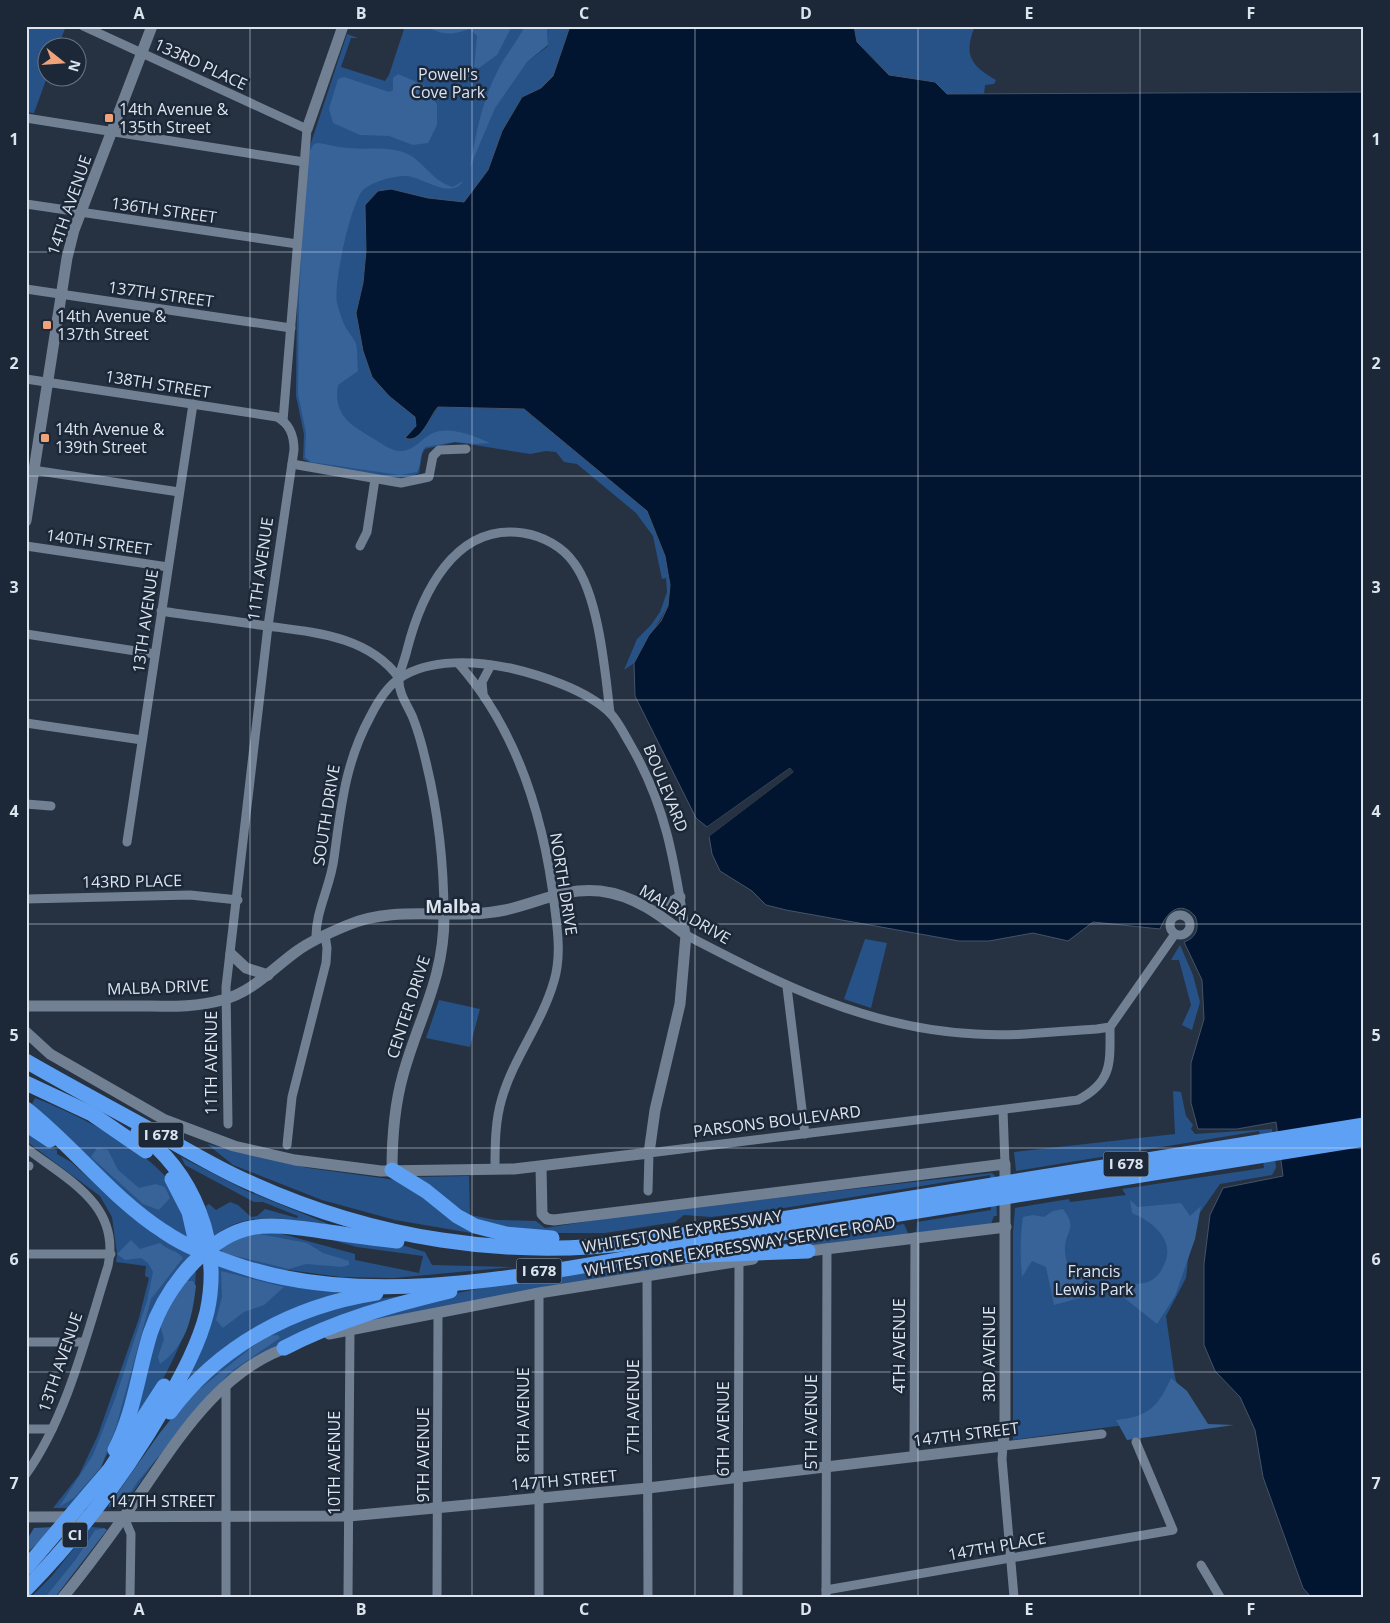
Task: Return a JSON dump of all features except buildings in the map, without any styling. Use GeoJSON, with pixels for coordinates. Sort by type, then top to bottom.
{"type":"FeatureCollection","features":[{"type":"Feature","properties":{"kind":"highway"},"geometry":{"type":"LineString","coordinates":[[31,1064],[132,1127],[165,1154],[180,1173],[193,1196],[203,1220],[208,1242],[210,1292],[200,1337],[160,1413],[119,1479]]}},
{"type":"Feature","properties":{"kind":"highway","name":"WHITESTONE EXPRESSWAY"},"geometry":{"type":"LineString","coordinates":[[31,1064],[227,1172],[288,1199],[352,1220],[397,1232],[457,1242],[511,1247],[591,1247],[678,1235],[1364,1125]]}},
{"type":"Feature","properties":{"kind":"highway"},"geometry":{"type":"LineString","coordinates":[[26,1083],[92,1114],[136,1143],[155,1159],[171,1178],[184,1200],[194,1230],[200,1259],[200,1284],[196,1311],[180,1357],[132,1439],[51,1541],[26,1558]]}},
{"type":"Feature","properties":{"kind":"highway","name":"WHITESTONE EXPRESSWAY"},"geometry":{"type":"LineString","coordinates":[[26,1109],[130,1205],[194,1255],[214,1251],[261,1272],[322,1284],[389,1286],[439,1284],[519,1274],[890,1217],[1364,1139]]}},
{"type":"Feature","properties":{"kind":"highway"},"geometry":{"type":"LineString","coordinates":[[26,1124],[130,1205]]}},
{"type":"Feature","properties":{"kind":"highway"},"geometry":{"type":"LineString","coordinates":[[392,1170],[426,1191],[460,1218],[496,1232],[564,1239],[678,1235]]}},
{"type":"Feature","properties":{"kind":"highway"},"geometry":{"type":"LineString","coordinates":[[214,1251],[240,1230],[269,1225],[443,1246],[511,1247]]}},
{"type":"Feature","properties":{"kind":"highway"},"geometry":{"type":"LineString","coordinates":[[638,1256],[711,1257],[808,1251]]}},
{"type":"Feature","properties":{"kind":"highway"},"geometry":{"type":"LineString","coordinates":[[75,1512],[114,1451],[125,1429],[134,1401],[149,1337],[160,1308],[194,1255]]}},
{"type":"Feature","properties":{"kind":"highway"},"geometry":{"type":"LineString","coordinates":[[284,1348],[332,1324],[376,1309],[519,1274]]}},
{"type":"Feature","properties":{"kind":"highway"},"geometry":{"type":"LineString","coordinates":[[119,1479],[192,1386],[222,1358],[249,1339],[289,1318],[330,1303],[360,1296],[439,1284]]}},
{"type":"Feature","properties":{"kind":"highway","name":"CI"},"geometry":{"type":"LineString","coordinates":[[26,1589],[78,1532],[119,1479]]}},
{"type":"Feature","properties":{"kind":"highway","name":"CI"},"geometry":{"type":"LineString","coordinates":[[26,1568],[51,1541]]}},
{"type":"Feature","properties":{"kind":"street","name":"133RD PLACE"},"geometry":{"type":"LineString","coordinates":[[84,26],[306,129]]}},
{"type":"Feature","properties":{"kind":"street","name":"14TH AVENUE"},"geometry":{"type":"LineString","coordinates":[[26,521],[30,470],[47,382],[67,258],[81,214],[152,26]]}},
{"type":"Feature","properties":{"kind":"street","name":"11TH AVENUE"},"geometry":{"type":"LineString","coordinates":[[228,1124],[227,999],[268,626],[292,464],[293,436],[284,421],[306,129],[343,26]]}},
{"type":"Feature","properties":{"kind":"street"},"geometry":{"type":"LineString","coordinates":[[26,118],[304,162]]}},
{"type":"Feature","properties":{"kind":"street","name":"136TH STREET"},"geometry":{"type":"LineString","coordinates":[[26,204],[81,214],[297,244]]}},
{"type":"Feature","properties":{"kind":"street","name":"137TH STREET"},"geometry":{"type":"LineString","coordinates":[[26,289],[291,328]]}},
{"type":"Feature","properties":{"kind":"street","name":"138TH STREET"},"geometry":{"type":"LineString","coordinates":[[26,379],[270,416],[284,421]]}},
{"type":"Feature","properties":{"kind":"street","name":"13TH AVENUE"},"geometry":{"type":"LineString","coordinates":[[127,842],[192,404]]}},
{"type":"Feature","properties":{"kind":"street"},"geometry":{"type":"LineString","coordinates":[[292,464],[401,484],[429,477],[433,456],[438,450],[446,448],[466,449]]}},
{"type":"Feature","properties":{"kind":"street"},"geometry":{"type":"LineString","coordinates":[[30,470],[179,492]]}},
{"type":"Feature","properties":{"kind":"street"},"geometry":{"type":"LineString","coordinates":[[360,546],[367,532],[375,479]]}},
{"type":"Feature","properties":{"kind":"street"},"geometry":{"type":"LineString","coordinates":[[161,610],[268,626],[344,640],[380,658],[400,678],[416,620],[426,598],[447,562],[464,547],[479,539],[516,532],[529,534],[560,548],[573,561],[582,574],[588,589],[597,628],[610,713]]}},
{"type":"Feature","properties":{"kind":"street","name":"140TH STREET"},"geometry":{"type":"LineString","coordinates":[[26,546],[168,567]]}},
{"type":"Feature","properties":{"kind":"street"},"geometry":{"type":"LineString","coordinates":[[26,634],[156,654]]}},
{"type":"Feature","properties":{"kind":"street","name":"BOULEVARD"},"geometry":{"type":"LineString","coordinates":[[400,678],[426,667],[459,664],[491,665],[524,671],[560,684],[610,713],[634,751],[660,809],[674,856],[686,935],[680,1004],[655,1110],[648,1191]]}},
{"type":"Feature","properties":{"kind":"street","name":"NORTH DRIVE"},"geometry":{"type":"LineString","coordinates":[[459,664],[483,693],[504,731],[523,774],[542,836],[554,895],[558,935],[555,979],[546,1007],[513,1071],[502,1097],[496,1131],[495,1169]]}},
{"type":"Feature","properties":{"kind":"street"},"geometry":{"type":"LineString","coordinates":[[483,693],[482,682],[491,665]]}},
{"type":"Feature","properties":{"kind":"street","name":"CENTER DRIVE"},"geometry":{"type":"LineString","coordinates":[[392,1170],[393,1128],[399,1088],[438,972],[443,945],[444,916],[442,852],[434,797],[418,735],[401,691],[400,678]]}},
{"type":"Feature","properties":{"kind":"street","name":"SOUTH DRIVE"},"geometry":{"type":"LineString","coordinates":[[287,1145],[292,1097],[326,963],[327,948],[320,937],[318,923],[332,874],[349,764],[358,739],[373,711],[386,691],[400,678]]}},
{"type":"Feature","properties":{"kind":"street"},"geometry":{"type":"LineString","coordinates":[[26,723],[142,740]]}},
{"type":"Feature","properties":{"kind":"street"},"geometry":{"type":"LineString","coordinates":[[26,804],[50,806]]}},
{"type":"Feature","properties":{"kind":"street","name":"MALBA DRIVE"},"geometry":{"type":"LineString","coordinates":[[26,1006],[180,1006],[227,999],[246,990],[268,975],[299,949],[348,924],[376,916],[444,916],[506,910],[574,890],[601,891],[614,894],[655,912],[686,935],[787,987],[886,1021],[946,1032],[986,1035],[1110,1027]]}},
{"type":"Feature","properties":{"kind":"street","name":"143RD PLACE"},"geometry":{"type":"LineString","coordinates":[[26,899],[190,896],[238,900]]}},
{"type":"Feature","properties":{"kind":"street"},"geometry":{"type":"LineString","coordinates":[[655,912],[680,897]]}},
{"type":"Feature","properties":{"kind":"street"},"geometry":{"type":"LineString","coordinates":[[1110,1027],[1174,934]]}},
{"type":"Feature","properties":{"kind":"street"},"geometry":{"type":"LineString","coordinates":[[232,954],[246,968],[268,975]]}},
{"type":"Feature","properties":{"kind":"street"},"geometry":{"type":"LineString","coordinates":[[787,987],[805,1134]]}},
{"type":"Feature","properties":{"kind":"street","name":"PARSONS BOULEVARD"},"geometry":{"type":"LineString","coordinates":[[392,1170],[495,1169],[541,1166],[1078,1100],[1096,1090],[1107,1071],[1110,1027]]}},
{"type":"Feature","properties":{"kind":"street"},"geometry":{"type":"LineString","coordinates":[[26,1032],[54,1056],[146,1110],[200,1135],[234,1146],[302,1162],[348,1168],[392,1170]]}},
{"type":"Feature","properties":{"kind":"street","name":"3RD AVENUE"},"geometry":{"type":"LineString","coordinates":[[1002,1110],[1006,1227],[1002,1459],[1014,1597]]}},
{"type":"Feature","properties":{"kind":"street"},"geometry":{"type":"LineString","coordinates":[[26,1148],[96,1204],[108,1225],[111,1254],[26,1254]]}},
{"type":"Feature","properties":{"kind":"street"},"geometry":{"type":"LineString","coordinates":[[541,1166],[541,1211],[545,1218],[557,1220],[1005,1164]]}},
{"type":"Feature","properties":{"kind":"street","name":"WHITESTONE EXPRESSWAY SERVICE ROAD"},"geometry":{"type":"LineString","coordinates":[[63,1597],[124,1517],[192,1421],[226,1385],[243,1371],[284,1348],[350,1329],[438,1314],[539,1293],[827,1248],[1006,1227]]}},
{"type":"Feature","properties":{"kind":"street","name":"4TH AVENUE"},"geometry":{"type":"LineString","coordinates":[[914,1456],[915,1237]]}},
{"type":"Feature","properties":{"kind":"street","name":"5TH AVENUE"},"geometry":{"type":"LineString","coordinates":[[826,1593],[827,1248]]}},
{"type":"Feature","properties":{"kind":"street","name":"13TH AVENUE"},"geometry":{"type":"LineString","coordinates":[[26,1474],[52,1429],[84,1342],[111,1254]]}},
{"type":"Feature","properties":{"kind":"street","name":"6TH AVENUE"},"geometry":{"type":"LineString","coordinates":[[738,1597],[739,1261]]}},
{"type":"Feature","properties":{"kind":"street","name":"7TH AVENUE"},"geometry":{"type":"LineString","coordinates":[[647,1276],[648,1597]]}},
{"type":"Feature","properties":{"kind":"street","name":"8TH AVENUE"},"geometry":{"type":"LineString","coordinates":[[539,1293],[540,1597]]}},
{"type":"Feature","properties":{"kind":"street","name":"9TH AVENUE"},"geometry":{"type":"LineString","coordinates":[[437,1597],[438,1314]]}},
{"type":"Feature","properties":{"kind":"street","name":"10TH AVENUE"},"geometry":{"type":"LineString","coordinates":[[348,1597],[350,1329]]}},
{"type":"Feature","properties":{"kind":"street"},"geometry":{"type":"LineString","coordinates":[[26,1342],[84,1342]]}},
{"type":"Feature","properties":{"kind":"street"},"geometry":{"type":"LineString","coordinates":[[226,1385],[226,1597]]}},
{"type":"Feature","properties":{"kind":"street"},"geometry":{"type":"LineString","coordinates":[[26,1429],[52,1429]]}},
{"type":"Feature","properties":{"kind":"street","name":"147TH STREET"},"geometry":{"type":"LineString","coordinates":[[26,1517],[227,1518],[349,1516],[648,1488],[1102,1434]]}},
{"type":"Feature","properties":{"kind":"street","name":"147TH PLACE"},"geometry":{"type":"LineString","coordinates":[[826,1593],[1173,1530],[1136,1442]]}},
{"type":"Feature","properties":{"kind":"street"},"geometry":{"type":"LineString","coordinates":[[124,1517],[131,1534],[130,1597]]}},
{"type":"Feature","properties":{"kind":"street"},"geometry":{"type":"LineString","coordinates":[[1202,1565],[1220,1597]]}},
{"type":"Feature","properties":{"kind":"green space"},"geometry":{"type":"Polygon","coordinates":[[[26,26],[66,26],[61,38],[38,38],[38,88],[43,88],[34,113],[26,112],[26,26]]]}},
{"type":"Feature","properties":{"kind":"green space","name":"Powell's Cove Park"},"geometry":{"type":"Polygon","coordinates":[[[405,26],[540,26],[527,62],[548,46],[547,26],[570,26],[553,76],[541,89],[522,97],[502,131],[488,170],[464,203],[428,198],[365,205],[366,250],[363,283],[356,313],[363,351],[389,396],[415,417],[416,426],[406,438],[408,439],[428,423],[438,407],[524,409],[647,511],[665,556],[670,585],[668,606],[634,663],[624,670],[637,639],[651,625],[660,612],[667,592],[666,578],[662,579],[653,536],[636,513],[577,464],[564,462],[556,452],[546,451],[530,454],[456,442],[425,449],[422,454],[419,473],[399,478],[314,465],[303,459],[304,434],[296,396],[297,290],[307,155],[347,34],[358,38],[351,38],[341,67],[385,81],[389,75],[405,26]]]}},
{"type":"Feature","properties":{"kind":"green space"},"geometry":{"type":"Polygon","coordinates":[[[854,26],[975,26],[970,45],[972,59],[980,70],[996,80],[994,84],[985,85],[984,94],[947,94],[935,82],[889,75],[857,42],[854,26]]]}},
{"type":"Feature","properties":{"kind":"green space"},"geometry":{"type":"Polygon","coordinates":[[[865,939],[887,943],[871,1008],[844,999],[865,939]]]}},
{"type":"Feature","properties":{"kind":"green space"},"geometry":{"type":"Polygon","coordinates":[[[1180,945],[1193,975],[1200,1002],[1192,1030],[1182,1025],[1191,1005],[1179,960],[1171,960],[1180,945]]]}},
{"type":"Feature","properties":{"kind":"green space"},"geometry":{"type":"Polygon","coordinates":[[[439,1000],[480,1009],[470,1047],[426,1038],[439,1000]]]}},
{"type":"Feature","properties":{"kind":"green space","name":"Francis Lewis Park"},"geometry":{"type":"Polygon","coordinates":[[[1173,1091],[1181,1092],[1186,1116],[1193,1125],[1191,1129],[1195,1134],[1272,1129],[1276,1168],[1272,1175],[1220,1184],[1192,1224],[1186,1278],[1166,1316],[1174,1372],[1182,1407],[1132,1424],[1013,1440],[1013,1232],[1015,1208],[1069,1199],[1070,1202],[1126,1195],[1122,1189],[1264,1168],[1259,1131],[1016,1171],[1014,1152],[1175,1134],[1173,1091]]]}},
{"type":"Feature","properties":{"kind":"green space"},"geometry":{"type":"Polygon","coordinates":[[[35,1098],[71,1113],[112,1135],[150,1162],[165,1176],[175,1190],[193,1240],[156,1221],[32,1104],[35,1098]]]}},
{"type":"Feature","properties":{"kind":"green space"},"geometry":{"type":"Polygon","coordinates":[[[26,1129],[51,1144],[50,1148],[57,1150],[57,1154],[71,1162],[109,1197],[195,1253],[185,1264],[116,1436],[101,1467],[70,1508],[53,1508],[79,1475],[98,1435],[139,1318],[149,1278],[145,1276],[146,1266],[116,1262],[117,1254],[112,1217],[100,1196],[26,1141],[26,1129]]]}},
{"type":"Feature","properties":{"kind":"green space"},"geometry":{"type":"Polygon","coordinates":[[[207,1144],[308,1168],[396,1180],[407,1185],[477,1234],[395,1220],[322,1200],[233,1165],[207,1144]]]}},
{"type":"Feature","properties":{"kind":"green space"},"geometry":{"type":"Polygon","coordinates":[[[181,1157],[247,1191],[331,1225],[277,1218],[254,1219],[233,1225],[213,1237],[206,1206],[209,1204],[216,1210],[230,1202],[238,1205],[251,1217],[257,1216],[265,1209],[297,1218],[298,1216],[263,1202],[254,1202],[185,1165],[181,1157]]]}},
{"type":"Feature","properties":{"kind":"green space"},"geometry":{"type":"Polygon","coordinates":[[[992,1173],[995,1176],[997,1216],[994,1216],[991,1224],[916,1233],[917,1222],[991,1210],[990,1175],[784,1208],[711,1217],[684,1215],[675,1222],[605,1233],[533,1233],[482,1224],[415,1177],[469,1176],[470,1215],[496,1220],[536,1221],[545,1228],[635,1214],[992,1173]]]}},
{"type":"Feature","properties":{"kind":"green space"},"geometry":{"type":"Polygon","coordinates":[[[904,1224],[908,1233],[903,1236],[766,1250],[758,1248],[904,1224]]]}},
{"type":"Feature","properties":{"kind":"green space"},"geometry":{"type":"Polygon","coordinates":[[[288,1228],[405,1246],[425,1252],[432,1265],[513,1267],[394,1278],[341,1277],[289,1270],[276,1271],[215,1251],[264,1229],[355,1254],[355,1260],[419,1273],[423,1256],[357,1247],[288,1228]]]}},
{"type":"Feature","properties":{"kind":"green space"},"geometry":{"type":"Polygon","coordinates":[[[661,1259],[674,1259],[670,1267],[378,1320],[357,1321],[429,1299],[510,1282],[661,1259]]]}},
{"type":"Feature","properties":{"kind":"green space"},"geometry":{"type":"Polygon","coordinates":[[[215,1263],[330,1289],[343,1297],[191,1378],[187,1376],[215,1263]]]}},
{"type":"Feature","properties":{"kind":"green space"},"geometry":{"type":"Polygon","coordinates":[[[196,1268],[194,1291],[184,1335],[165,1374],[129,1431],[157,1323],[196,1268]]]}},
{"type":"Feature","properties":{"kind":"green space"},"geometry":{"type":"Polygon","coordinates":[[[424,1293],[318,1326],[270,1349],[220,1384],[155,1461],[125,1504],[121,1507],[108,1507],[153,1443],[176,1415],[226,1365],[255,1344],[288,1325],[338,1306],[424,1293]]]}},
{"type":"Feature","properties":{"kind":"green space"},"geometry":{"type":"Polygon","coordinates":[[[91,1527],[104,1528],[95,1530],[75,1560],[45,1597],[31,1597],[51,1577],[91,1527]]]}},
{"type":"Feature","properties":{"kind":"shaded area"},"geometry":{"type":"Polygon","coordinates":[[[432,26],[510,26],[511,28],[497,55],[479,68],[474,67],[477,36],[470,29],[446,33],[431,29],[432,26]]]}},
{"type":"Feature","properties":{"kind":"shaded area"},"geometry":{"type":"Polygon","coordinates":[[[525,26],[547,26],[548,45],[527,62],[495,108],[470,167],[477,130],[492,81],[525,26]]]}},
{"type":"Feature","properties":{"kind":"shaded area"},"geometry":{"type":"Polygon","coordinates":[[[570,26],[854,26],[857,42],[889,75],[935,82],[947,94],[1364,92],[1364,1597],[1311,1597],[1303,1588],[1263,1477],[1255,1430],[1240,1397],[1215,1371],[1204,1345],[1204,1264],[1210,1215],[1223,1188],[1283,1176],[1276,1122],[1237,1129],[1198,1129],[1191,1103],[1191,1063],[1204,1019],[1202,980],[1184,942],[1196,932],[1195,916],[1189,911],[1179,908],[1170,913],[1160,929],[1093,922],[1068,941],[1033,933],[989,941],[959,941],[766,905],[752,891],[720,871],[712,854],[709,836],[793,772],[790,768],[707,827],[696,818],[635,696],[634,663],[649,635],[661,621],[668,606],[670,585],[665,556],[647,511],[524,409],[438,407],[416,437],[411,439],[405,438],[416,426],[415,417],[389,396],[372,377],[363,351],[356,313],[363,283],[366,251],[365,205],[378,191],[391,189],[428,198],[464,202],[488,170],[502,131],[522,97],[541,88],[553,76],[570,26]]]}},
{"type":"Feature","properties":{"kind":"shaded area"},"geometry":{"type":"Polygon","coordinates":[[[398,74],[428,87],[437,105],[437,125],[428,143],[413,145],[389,136],[360,135],[333,123],[329,109],[338,79],[344,77],[389,92],[393,90],[393,78],[398,74]]]}},
{"type":"Feature","properties":{"kind":"shaded area"},"geometry":{"type":"Polygon","coordinates":[[[318,143],[345,148],[396,150],[410,155],[445,184],[453,187],[463,181],[452,189],[408,176],[397,176],[373,183],[364,189],[359,196],[344,243],[336,293],[342,319],[356,344],[358,371],[338,385],[338,405],[341,412],[358,429],[398,451],[408,450],[431,434],[445,431],[453,431],[476,437],[490,443],[454,442],[425,447],[417,472],[400,475],[311,462],[305,457],[306,433],[298,394],[299,297],[307,155],[314,144],[318,143]]]}},
{"type":"Feature","properties":{"kind":"shaded area"},"geometry":{"type":"Polygon","coordinates":[[[97,1148],[108,1150],[118,1170],[139,1188],[156,1184],[165,1187],[170,1198],[159,1210],[143,1204],[91,1157],[97,1148]]]}},
{"type":"Feature","properties":{"kind":"shaded area"},"geometry":{"type":"Polygon","coordinates":[[[1130,1200],[1138,1207],[1181,1203],[1190,1216],[1201,1206],[1195,1239],[1175,1296],[1157,1324],[1122,1296],[1121,1283],[1148,1282],[1160,1273],[1167,1256],[1165,1240],[1148,1221],[1132,1213],[1130,1200]]]}},
{"type":"Feature","properties":{"kind":"shaded area"},"geometry":{"type":"Polygon","coordinates":[[[1063,1209],[1070,1221],[1065,1244],[1068,1267],[1080,1273],[1086,1290],[1084,1297],[1054,1305],[1046,1267],[1032,1261],[1022,1277],[1021,1232],[1023,1217],[1033,1215],[1044,1217],[1053,1211],[1063,1209]]]}},
{"type":"Feature","properties":{"kind":"shaded area"},"geometry":{"type":"Polygon","coordinates":[[[259,1234],[307,1243],[323,1253],[349,1261],[349,1265],[342,1267],[306,1264],[289,1269],[223,1253],[221,1250],[222,1246],[239,1237],[259,1234]]]}},
{"type":"Feature","properties":{"kind":"shaded area"},"geometry":{"type":"Polygon","coordinates":[[[131,1240],[140,1249],[160,1243],[183,1258],[151,1299],[116,1427],[101,1467],[74,1498],[59,1507],[93,1455],[115,1399],[147,1301],[153,1272],[148,1263],[141,1258],[125,1260],[117,1254],[131,1240]]]}},
{"type":"Feature","properties":{"kind":"shaded area"},"geometry":{"type":"Polygon","coordinates":[[[221,1271],[284,1287],[264,1305],[244,1312],[223,1328],[216,1320],[222,1297],[221,1271]]]}},
{"type":"Feature","properties":{"kind":"shaded area"},"geometry":{"type":"Polygon","coordinates":[[[186,1281],[193,1281],[196,1286],[187,1330],[169,1357],[160,1364],[158,1357],[164,1339],[160,1325],[168,1303],[186,1281]]]}},
{"type":"Feature","properties":{"kind":"shaded area"},"geometry":{"type":"Polygon","coordinates":[[[278,1335],[280,1338],[229,1373],[138,1481],[121,1507],[109,1505],[159,1434],[187,1399],[266,1336],[278,1335]]]}},
{"type":"Feature","properties":{"kind":"shaded area"},"geometry":{"type":"Polygon","coordinates":[[[1171,1378],[1187,1391],[1208,1424],[1234,1425],[1127,1440],[1116,1420],[1127,1419],[1151,1409],[1171,1378]]]}},
{"type":"Feature","properties":{"kind":"shaded area"},"geometry":{"type":"Polygon","coordinates":[[[55,1527],[26,1554],[26,1541],[34,1528],[55,1527]]]}},
{"type":"Feature","properties":{"kind":"shaded area"},"geometry":{"type":"Polygon","coordinates":[[[104,1528],[107,1530],[56,1596],[45,1597],[75,1560],[95,1530],[104,1528]]]}},
{"type":"Feature","properties":{"kind":"pier"},"geometry":{"type":"Polygon","coordinates":[[[790,768],[794,772],[707,838],[708,834],[790,772],[707,830],[707,827],[790,768]]]}},
{"type":"Feature","properties":{"kind":"place","name":"14th Avenue & 135th Street"},"geometry":{"type":"Point","coordinates":[109,118]}},
{"type":"Feature","properties":{"kind":"place","name":"14th Avenue & 137th Street"},"geometry":{"type":"Point","coordinates":[47,325]}},
{"type":"Feature","properties":{"kind":"place","name":"14th Avenue & 139th Street"},"geometry":{"type":"Point","coordinates":[45,438]}},
{"type":"Feature","properties":{"kind":"district","name":"Malba"},"geometry":{"type":"Point","coordinates":[453,907]}}]}
